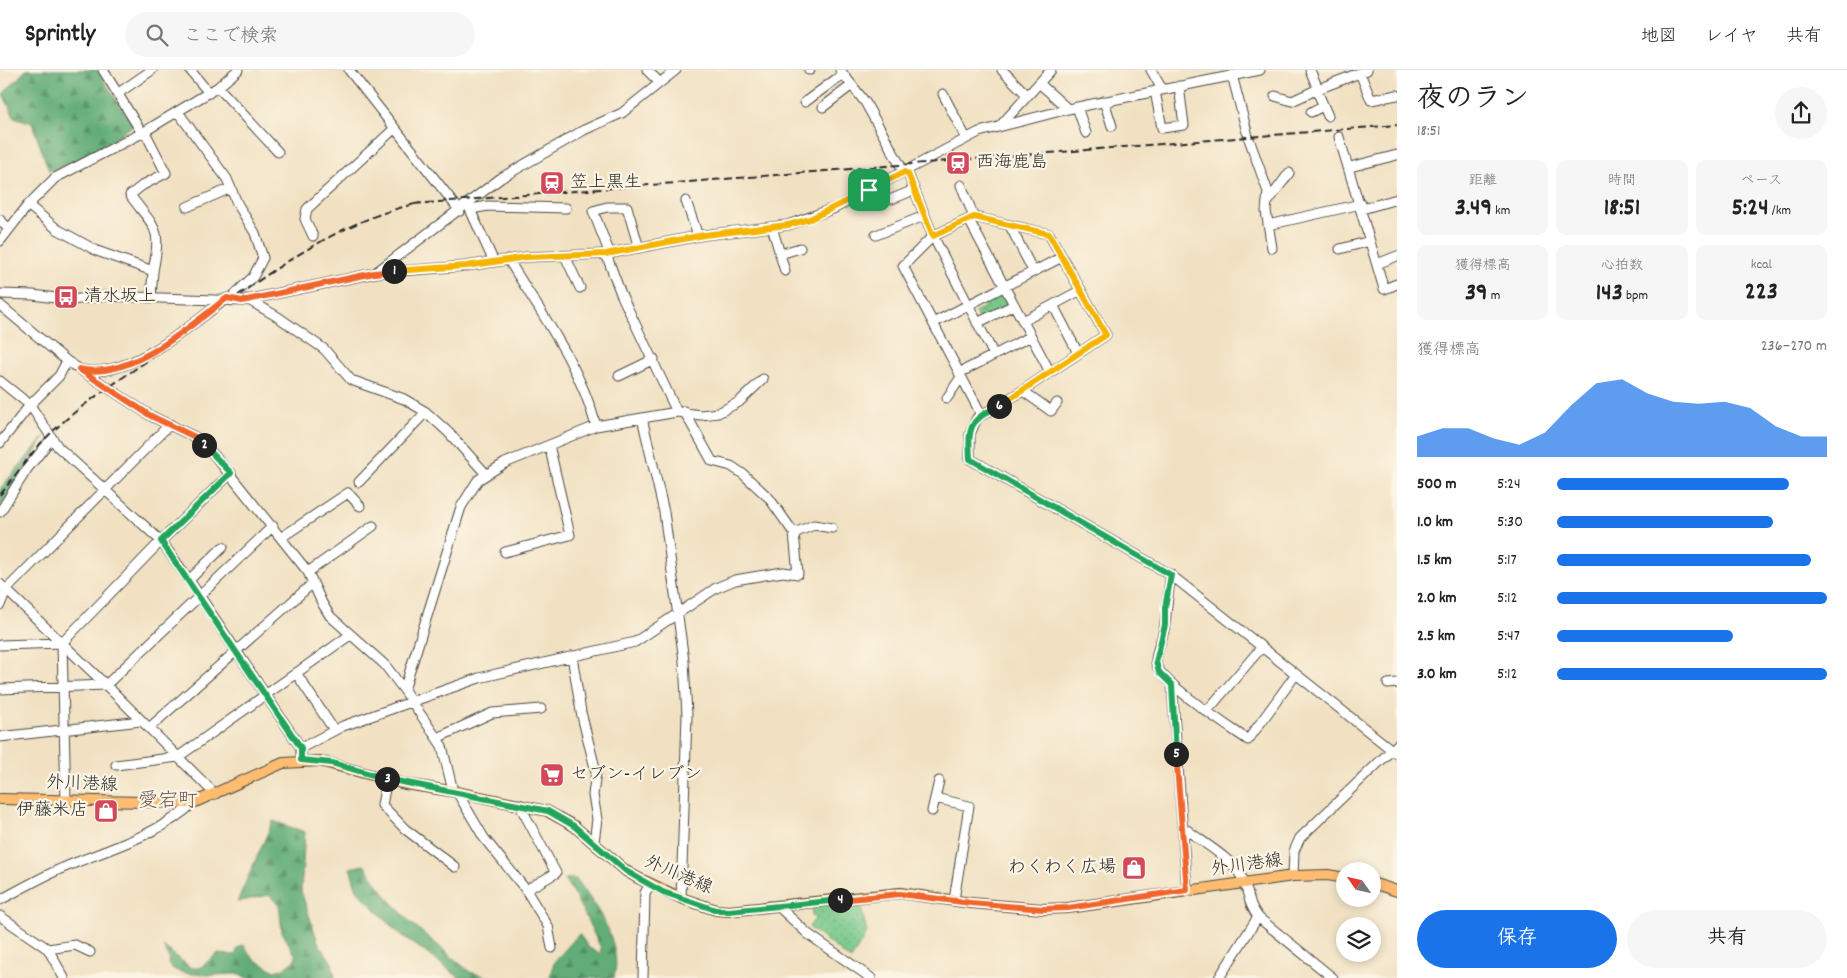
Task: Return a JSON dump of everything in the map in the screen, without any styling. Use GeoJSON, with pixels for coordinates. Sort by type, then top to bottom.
{"type":"FeatureCollection","features":[{"type":"Feature","properties":{"kind":"main road","name":"外川港線"},"geometry":{"type":"LineString","coordinates":[[0,799],[193,803],[275,766],[301,760],[332,763],[387,779],[518,804],[558,815],[594,842],[626,871],[681,898],[716,910],[729,911],[900,894],[1043,909],[1068,908],[1293,876],[1336,876]]}},
{"type":"Feature","properties":{"kind":"main road"},"geometry":{"type":"LineString","coordinates":[[1381,887],[1397,891]]}},
{"type":"Feature","properties":{"kind":"street"},"geometry":{"type":"LineString","coordinates":[[103,70],[143,132],[166,173],[143,185],[130,195],[157,231],[159,244],[153,271],[151,297]]}},
{"type":"Feature","properties":{"kind":"street"},"geometry":{"type":"LineString","coordinates":[[117,94],[152,70]]}},
{"type":"Feature","properties":{"kind":"street"},"geometry":{"type":"LineString","coordinates":[[190,70],[209,93]]}},
{"type":"Feature","properties":{"kind":"street"},"geometry":{"type":"LineString","coordinates":[[0,241],[28,204],[55,178],[178,112],[218,87],[238,70]]}},
{"type":"Feature","properties":{"kind":"street"},"geometry":{"type":"LineString","coordinates":[[349,70],[460,211]]}},
{"type":"Feature","properties":{"kind":"street"},"geometry":{"type":"LineString","coordinates":[[646,70],[660,83]]}},
{"type":"Feature","properties":{"kind":"street"},"geometry":{"type":"LineString","coordinates":[[374,273],[460,211],[469,207],[501,178],[547,151],[622,113],[676,70]]}},
{"type":"Feature","properties":{"kind":"street"},"geometry":{"type":"LineString","coordinates":[[1002,70],[1027,95]]}},
{"type":"Feature","properties":{"kind":"street"},"geometry":{"type":"LineString","coordinates":[[1000,126],[1052,70]]}},
{"type":"Feature","properties":{"kind":"street"},"geometry":{"type":"LineString","coordinates":[[1151,70],[1159,90],[1162,128],[1184,125],[1179,86]]}},
{"type":"Feature","properties":{"kind":"street"},"geometry":{"type":"LineString","coordinates":[[0,294],[34,295],[71,300],[107,296],[247,300],[374,273],[494,262],[508,259],[608,254],[698,236],[772,227],[810,219],[904,172],[966,138],[1000,126],[1225,74],[1260,70]]}},
{"type":"Feature","properties":{"kind":"street"},"geometry":{"type":"LineString","coordinates":[[1310,70],[1328,116]]}},
{"type":"Feature","properties":{"kind":"street"},"geometry":{"type":"LineString","coordinates":[[1275,96],[1292,101],[1363,71],[1372,100],[1397,95]]}},
{"type":"Feature","properties":{"kind":"street"},"geometry":{"type":"LineString","coordinates":[[805,102],[842,72],[865,102],[904,172],[908,174],[933,236],[994,355]]}},
{"type":"Feature","properties":{"kind":"street"},"geometry":{"type":"LineString","coordinates":[[1225,74],[1268,192],[1268,225],[1272,248]]}},
{"type":"Feature","properties":{"kind":"street"},"geometry":{"type":"LineString","coordinates":[[1039,82],[1068,109]]}},
{"type":"Feature","properties":{"kind":"street"},"geometry":{"type":"LineString","coordinates":[[823,107],[852,85]]}},
{"type":"Feature","properties":{"kind":"street"},"geometry":{"type":"LineString","coordinates":[[218,87],[278,152]]}},
{"type":"Feature","properties":{"kind":"street"},"geometry":{"type":"LineString","coordinates":[[943,94],[966,138]]}},
{"type":"Feature","properties":{"kind":"street"},"geometry":{"type":"LineString","coordinates":[[1104,101],[1112,126]]}},
{"type":"Feature","properties":{"kind":"street"},"geometry":{"type":"LineString","coordinates":[[1311,112],[1323,106]]}},
{"type":"Feature","properties":{"kind":"street"},"geometry":{"type":"LineString","coordinates":[[1077,107],[1086,133]]}},
{"type":"Feature","properties":{"kind":"street"},"geometry":{"type":"LineString","coordinates":[[79,369],[88,371],[107,368],[144,358],[229,299],[253,277],[261,266],[263,258],[255,233],[231,188],[213,157],[178,112]]}},
{"type":"Feature","properties":{"kind":"street"},"geometry":{"type":"LineString","coordinates":[[313,236],[305,219],[307,209],[394,129]]}},
{"type":"Feature","properties":{"kind":"street"},"geometry":{"type":"LineString","coordinates":[[1340,137],[1384,290],[1397,284]]}},
{"type":"Feature","properties":{"kind":"street"},"geometry":{"type":"LineString","coordinates":[[1350,167],[1397,155]]}},
{"type":"Feature","properties":{"kind":"street"},"geometry":{"type":"LineString","coordinates":[[1267,204],[1289,173]]}},
{"type":"Feature","properties":{"kind":"street"},"geometry":{"type":"LineString","coordinates":[[961,185],[971,219],[1050,372]]}},
{"type":"Feature","properties":{"kind":"street"},"geometry":{"type":"LineString","coordinates":[[187,207],[231,188]]}},
{"type":"Feature","properties":{"kind":"street"},"geometry":{"type":"LineString","coordinates":[[892,199],[914,190]]}},
{"type":"Feature","properties":{"kind":"street"},"geometry":{"type":"LineString","coordinates":[[1268,225],[1397,199]]}},
{"type":"Feature","properties":{"kind":"street"},"geometry":{"type":"LineString","coordinates":[[686,201],[698,236]]}},
{"type":"Feature","properties":{"kind":"street"},"geometry":{"type":"LineString","coordinates":[[28,204],[57,228],[97,251],[153,271]]}},
{"type":"Feature","properties":{"kind":"street"},"geometry":{"type":"LineString","coordinates":[[469,207],[566,208]]}},
{"type":"Feature","properties":{"kind":"street"},"geometry":{"type":"LineString","coordinates":[[469,207],[494,262]]}},
{"type":"Feature","properties":{"kind":"street"},"geometry":{"type":"LineString","coordinates":[[301,748],[334,730],[479,678],[636,642],[716,588],[734,580],[783,572],[798,574],[794,533],[758,487],[731,466],[712,461],[680,411],[621,294],[593,211],[607,207],[627,207],[639,248]]}},
{"type":"Feature","properties":{"kind":"street"},"geometry":{"type":"LineString","coordinates":[[876,235],[924,216]]}},
{"type":"Feature","properties":{"kind":"street"},"geometry":{"type":"LineString","coordinates":[[981,414],[903,266],[933,236],[971,219],[1049,234],[1106,335],[1023,391],[981,414],[970,434],[970,459],[1171,575],[1230,620],[1261,648],[1395,750],[1300,838],[1294,851],[1293,876]]}},
{"type":"Feature","properties":{"kind":"street"},"geometry":{"type":"LineString","coordinates":[[0,220],[9,229]]}},
{"type":"Feature","properties":{"kind":"street"},"geometry":{"type":"LineString","coordinates":[[1010,226],[1033,272]]}},
{"type":"Feature","properties":{"kind":"street"},"geometry":{"type":"LineString","coordinates":[[772,227],[785,271]]}},
{"type":"Feature","properties":{"kind":"street"},"geometry":{"type":"LineString","coordinates":[[1340,249],[1370,241]]}},
{"type":"Feature","properties":{"kind":"street"},"geometry":{"type":"LineString","coordinates":[[780,254],[800,248]]}},
{"type":"Feature","properties":{"kind":"street"},"geometry":{"type":"LineString","coordinates":[[565,256],[580,288]]}},
{"type":"Feature","properties":{"kind":"street"},"geometry":{"type":"LineString","coordinates":[[1377,264],[1397,256]]}},
{"type":"Feature","properties":{"kind":"street"},"geometry":{"type":"LineString","coordinates":[[933,323],[1062,258]]}},
{"type":"Feature","properties":{"kind":"street"},"geometry":{"type":"LineString","coordinates":[[508,259],[568,358],[590,404],[596,426]]}},
{"type":"Feature","properties":{"kind":"street"},"geometry":{"type":"LineString","coordinates":[[1023,321],[1081,290]]}},
{"type":"Feature","properties":{"kind":"street"},"geometry":{"type":"LineString","coordinates":[[247,300],[278,317],[324,349],[351,380],[404,399],[426,412],[449,433],[486,474]]}},
{"type":"Feature","properties":{"kind":"street"},"geometry":{"type":"LineString","coordinates":[[0,305],[67,361],[151,416],[195,437],[231,473],[308,572],[330,616],[385,665],[437,738],[455,791],[484,838],[526,890],[548,926],[552,948]]}},
{"type":"Feature","properties":{"kind":"street"},"geometry":{"type":"LineString","coordinates":[[977,323],[1014,305]]}},
{"type":"Feature","properties":{"kind":"street"},"geometry":{"type":"LineString","coordinates":[[1053,305],[1078,353]]}},
{"type":"Feature","properties":{"kind":"street"},"geometry":{"type":"LineString","coordinates":[[947,398],[960,375],[1031,336]]}},
{"type":"Feature","properties":{"kind":"street"},"geometry":{"type":"LineString","coordinates":[[619,376],[654,359]]}},
{"type":"Feature","properties":{"kind":"street"},"geometry":{"type":"LineString","coordinates":[[0,443],[30,405],[59,376],[67,361]]}},
{"type":"Feature","properties":{"kind":"street"},"geometry":{"type":"LineString","coordinates":[[404,690],[461,508],[471,488],[486,474],[505,463],[596,426],[680,411],[701,415],[723,411],[739,402],[763,379]]}},
{"type":"Feature","properties":{"kind":"street"},"geometry":{"type":"LineString","coordinates":[[0,381],[30,405],[58,446],[161,541],[199,594],[301,748],[301,760]]}},
{"type":"Feature","properties":{"kind":"street"},"geometry":{"type":"LineString","coordinates":[[1023,391],[1051,412],[1057,403]]}},
{"type":"Feature","properties":{"kind":"street"},"geometry":{"type":"LineString","coordinates":[[359,482],[426,412]]}},
{"type":"Feature","properties":{"kind":"street"},"geometry":{"type":"LineString","coordinates":[[642,418],[664,512],[684,661],[687,715],[681,898]]}},
{"type":"Feature","properties":{"kind":"street"},"geometry":{"type":"LineString","coordinates":[[0,605],[3,587],[106,490],[170,424]]}},
{"type":"Feature","properties":{"kind":"street"},"geometry":{"type":"LineString","coordinates":[[0,512],[27,469],[52,438]]}},
{"type":"Feature","properties":{"kind":"street"},"geometry":{"type":"LineString","coordinates":[[505,552],[570,535],[549,445]]}},
{"type":"Feature","properties":{"kind":"street"},"geometry":{"type":"LineString","coordinates":[[0,645],[62,643],[161,541],[231,473]]}},
{"type":"Feature","properties":{"kind":"street"},"geometry":{"type":"LineString","coordinates":[[282,538],[348,493],[360,506]]}},
{"type":"Feature","properties":{"kind":"street"},"geometry":{"type":"LineString","coordinates":[[0,689],[106,685],[199,594],[273,526]]}},
{"type":"Feature","properties":{"kind":"street"},"geometry":{"type":"LineString","coordinates":[[308,572],[373,526]]}},
{"type":"Feature","properties":{"kind":"street"},"geometry":{"type":"LineString","coordinates":[[794,533],[814,526],[832,528]]}},
{"type":"Feature","properties":{"kind":"street"},"geometry":{"type":"LineString","coordinates":[[189,580],[223,547]]}},
{"type":"Feature","properties":{"kind":"street"},"geometry":{"type":"LineString","coordinates":[[1171,575],[1165,608],[1165,625],[1156,662],[1159,672],[1172,685],[1248,740],[1296,674]]}},
{"type":"Feature","properties":{"kind":"street"},"geometry":{"type":"LineString","coordinates":[[149,728],[313,583]]}},
{"type":"Feature","properties":{"kind":"street"},"geometry":{"type":"LineString","coordinates":[[3,587],[106,685],[215,794]]}},
{"type":"Feature","properties":{"kind":"street"},"geometry":{"type":"LineString","coordinates":[[116,765],[178,757],[350,635]]}},
{"type":"Feature","properties":{"kind":"street"},"geometry":{"type":"LineString","coordinates":[[62,643],[66,801]]}},
{"type":"Feature","properties":{"kind":"street"},"geometry":{"type":"LineString","coordinates":[[1207,711],[1261,648]]}},
{"type":"Feature","properties":{"kind":"street"},"geometry":{"type":"LineString","coordinates":[[572,656],[581,712],[596,772],[593,795],[597,819],[594,842]]}},
{"type":"Feature","properties":{"kind":"street"},"geometry":{"type":"LineString","coordinates":[[296,673],[334,730]]}},
{"type":"Feature","properties":{"kind":"street"},"geometry":{"type":"LineString","coordinates":[[1172,685],[1187,890]]}},
{"type":"Feature","properties":{"kind":"street"},"geometry":{"type":"LineString","coordinates":[[437,738],[492,713],[541,709]]}},
{"type":"Feature","properties":{"kind":"street"},"geometry":{"type":"LineString","coordinates":[[0,737],[141,721]]}},
{"type":"Feature","properties":{"kind":"street"},"geometry":{"type":"LineString","coordinates":[[387,779],[382,805],[406,829],[454,867]]}},
{"type":"Feature","properties":{"kind":"street"},"geometry":{"type":"LineString","coordinates":[[932,811],[939,781]]}},
{"type":"Feature","properties":{"kind":"street"},"geometry":{"type":"LineString","coordinates":[[935,798],[969,806],[954,900]]}},
{"type":"Feature","properties":{"kind":"street"},"geometry":{"type":"LineString","coordinates":[[0,900],[58,870],[97,856],[165,823],[193,803]]}},
{"type":"Feature","properties":{"kind":"street"},"geometry":{"type":"LineString","coordinates":[[518,804],[556,873],[526,890]]}},
{"type":"Feature","properties":{"kind":"street"},"geometry":{"type":"LineString","coordinates":[[1184,831],[1187,830],[1229,862],[1241,875],[1250,906],[1258,917],[1333,978]]}},
{"type":"Feature","properties":{"kind":"street"},"geometry":{"type":"LineString","coordinates":[[643,978],[645,893],[650,884]]}},
{"type":"Feature","properties":{"kind":"street"},"geometry":{"type":"LineString","coordinates":[[779,907],[808,934],[871,978]]}},
{"type":"Feature","properties":{"kind":"street"},"geometry":{"type":"LineString","coordinates":[[0,916],[48,950],[64,978]]}},
{"type":"Feature","properties":{"kind":"street"},"geometry":{"type":"LineString","coordinates":[[1219,978],[1258,917]]}},
{"type":"Feature","properties":{"kind":"street"},"geometry":{"type":"LineString","coordinates":[[48,950],[75,944],[90,952]]}},
{"type":"Feature","properties":{"kind":"green space"},"geometry":{"type":"Polygon","coordinates":[[[26,70],[97,70],[133,125],[114,140],[93,152],[60,168],[49,171],[32,123],[14,117],[3,94],[26,70]]]}},
{"type":"Feature","properties":{"kind":"green space"},"geometry":{"type":"Polygon","coordinates":[[[1002,292],[1008,303],[1007,306],[979,320],[975,312],[985,307],[982,300],[1002,292]]]}},
{"type":"Feature","properties":{"kind":"green space"},"geometry":{"type":"Polygon","coordinates":[[[44,438],[0,508],[0,489],[44,438]]]}},
{"type":"Feature","properties":{"kind":"green space"},"geometry":{"type":"Polygon","coordinates":[[[273,821],[305,832],[301,891],[318,942],[332,963],[335,978],[247,978],[238,973],[207,975],[174,969],[169,965],[169,958],[163,946],[191,968],[200,968],[217,954],[235,955],[238,948],[244,945],[253,959],[275,971],[293,962],[296,956],[282,932],[279,905],[269,895],[237,902],[273,821]]]}},
{"type":"Feature","properties":{"kind":"green space"},"geometry":{"type":"Polygon","coordinates":[[[364,865],[388,898],[411,923],[470,972],[492,978],[460,978],[395,930],[357,890],[350,868],[364,865]]]}},
{"type":"Feature","properties":{"kind":"green space"},"geometry":{"type":"Polygon","coordinates":[[[564,879],[576,879],[606,925],[615,951],[616,965],[614,978],[550,978],[554,962],[579,934],[589,948],[600,954],[601,948],[564,879]]]}},
{"type":"Feature","properties":{"kind":"green space"},"geometry":{"type":"Polygon","coordinates":[[[859,900],[867,932],[851,960],[809,927],[815,919],[812,916],[812,906],[859,900]]]}},
{"type":"Feature","properties":{"kind":"railway"},"geometry":{"type":"LineString","coordinates":[[414,204],[1397,125]]}},
{"type":"Feature","properties":{"kind":"railway"},"geometry":{"type":"LineString","coordinates":[[0,495],[36,448],[63,422],[255,283],[286,262],[351,226],[385,212],[420,203]]}},
{"type":"Feature","properties":{"kind":"place","name":"西海鹿島"},"geometry":{"type":"Point","coordinates":[958,163]}},
{"type":"Feature","properties":{"kind":"place","name":"笠上黒生"},"geometry":{"type":"Point","coordinates":[552,183]}},
{"type":"Feature","properties":{"kind":"place","name":"清水坂上"},"geometry":{"type":"Point","coordinates":[66,297]}},
{"type":"Feature","properties":{"kind":"place","name":"セブン-イレブン"},"geometry":{"type":"Point","coordinates":[552,775]}},
{"type":"Feature","properties":{"kind":"place","name":"伊藤米店"},"geometry":{"type":"Point","coordinates":[106,811]}},
{"type":"Feature","properties":{"kind":"place","name":"わくわく広場"},"geometry":{"type":"Point","coordinates":[1134,868]}},
{"type":"Feature","properties":{"kind":"district","name":"愛宕町"},"geometry":{"type":"Point","coordinates":[168,802]}},
{"type":"Feature","properties":{"kind":"route"},"geometry":{"type":"LineString","coordinates":[[904,172],[908,174],[933,236],[974,217],[1049,234],[1106,335],[1019,394],[981,414],[977,418],[970,434],[970,459],[1171,575],[1165,608],[1165,625],[1156,662],[1159,672],[1172,685],[1187,890],[1068,908],[1043,909],[971,903],[900,894],[876,895],[779,907],[729,911],[716,910],[663,892],[626,871],[574,826],[548,811],[453,791],[406,784],[332,763],[301,760],[301,748],[161,541],[231,473],[195,437],[151,416],[79,369],[88,371],[139,360],[149,355],[227,298],[242,301],[374,273],[466,266],[527,257],[606,254],[704,235],[788,225],[810,219],[869,190],[904,172]]}}]}
